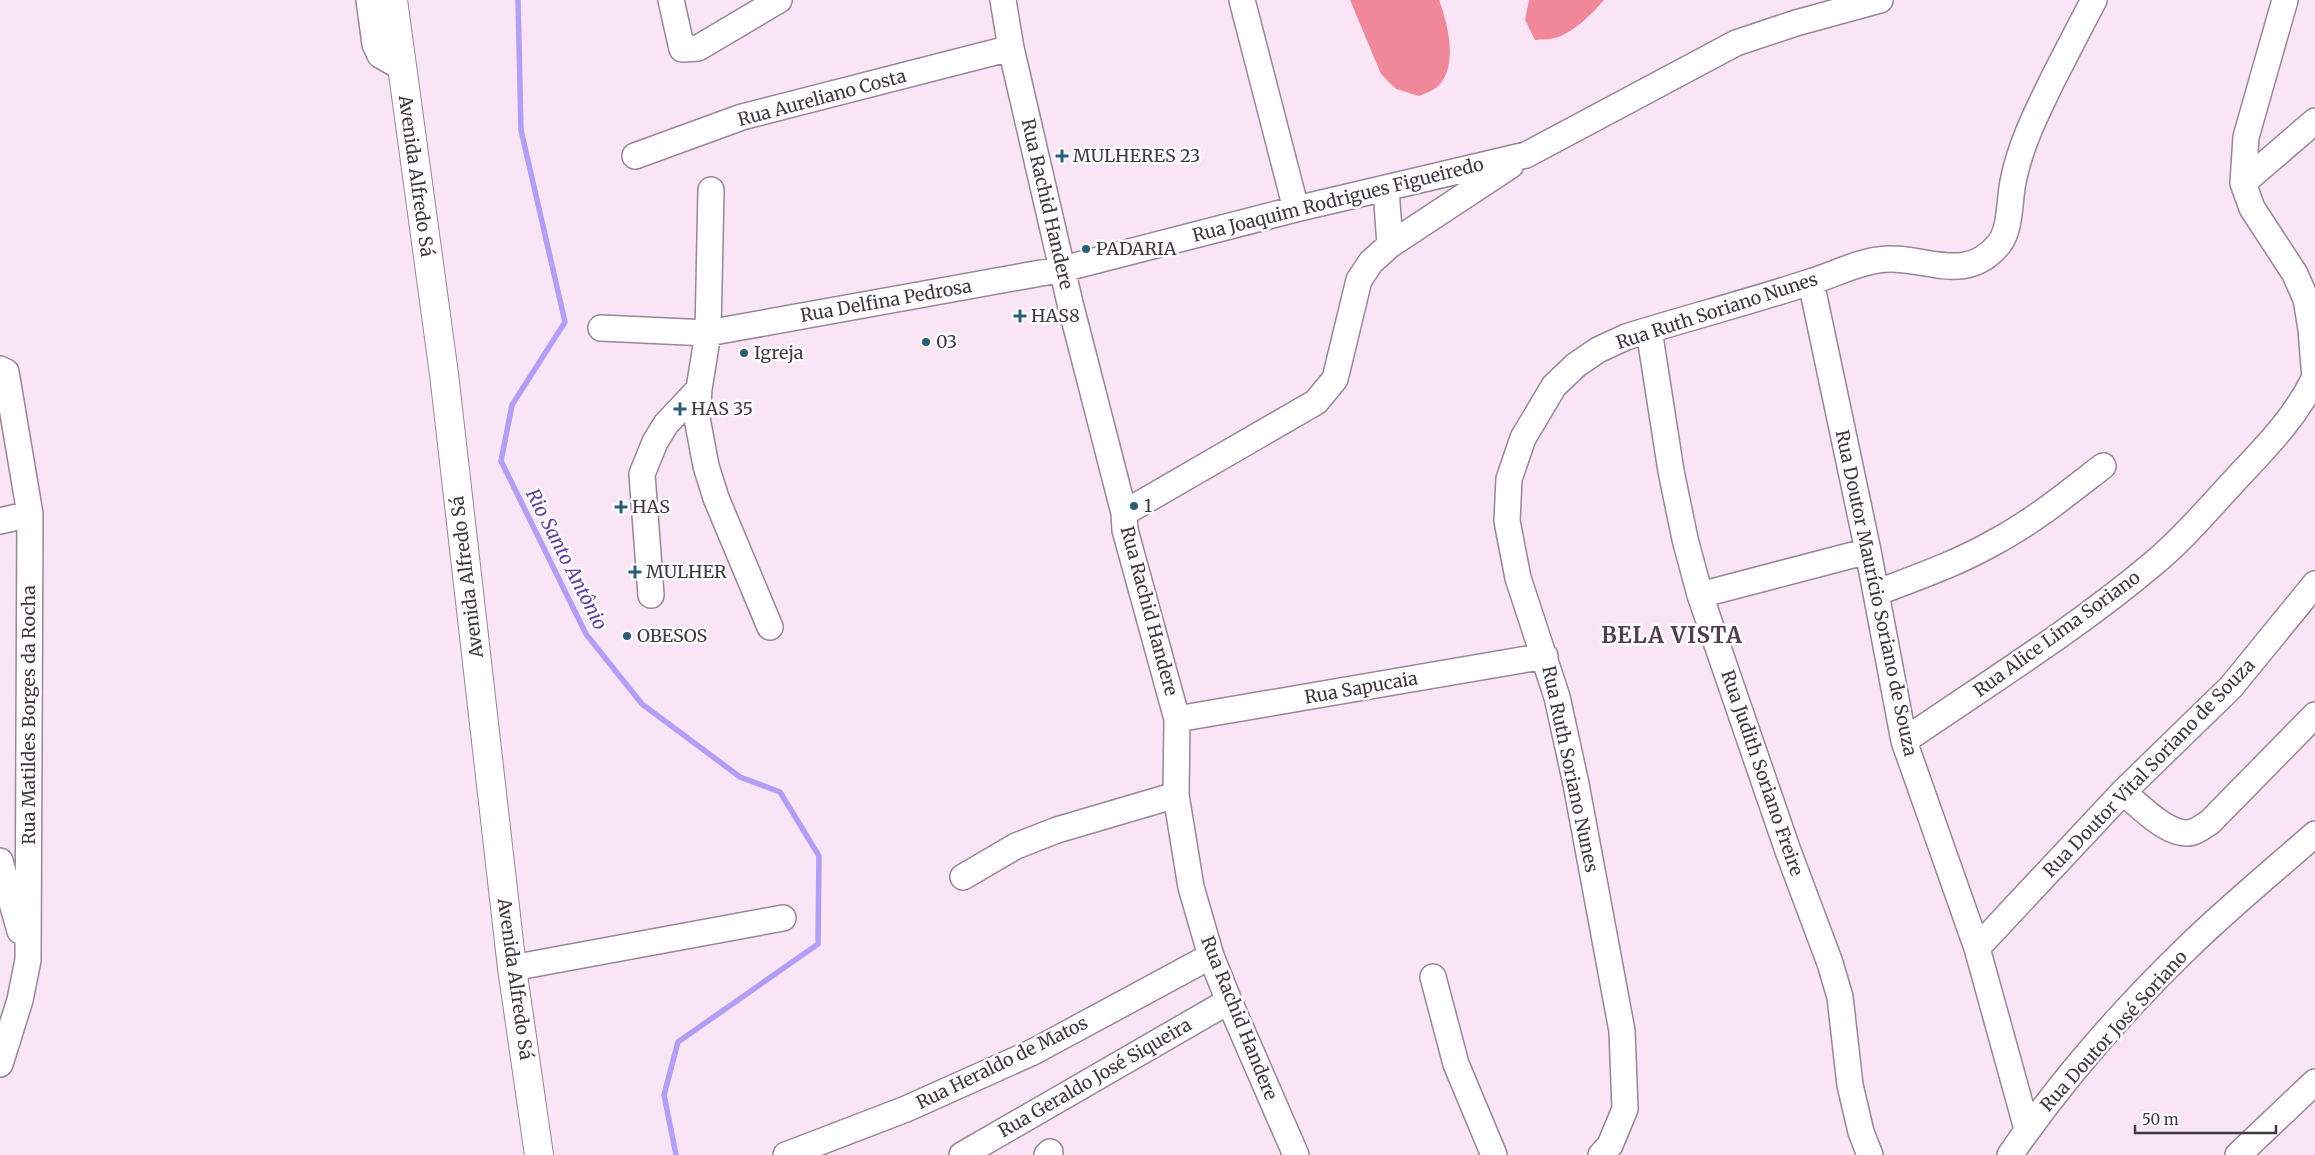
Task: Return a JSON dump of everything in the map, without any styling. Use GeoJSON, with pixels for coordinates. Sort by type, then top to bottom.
{"type":"FeatureCollection","features":[{"type":"Feature","properties":{"kind":"highway","name":"Avenida Alfredo Sá"},"geometry":{"type":"LineString","coordinates":[[393,0],[444,374],[512,968],[539,1155]]}},
{"type":"Feature","properties":{"kind":"street"},"geometry":{"type":"LineString","coordinates":[[370,0],[380,55],[401,66]]}},
{"type":"Feature","properties":{"kind":"street"},"geometry":{"type":"LineString","coordinates":[[671,0],[682,49],[698,48],[778,0]]}},
{"type":"Feature","properties":{"kind":"street","name":"Rua Rachid Handere"},"geometry":{"type":"LineString","coordinates":[[1003,0],[1012,48],[1063,269],[1124,513],[1125,530],[1177,719],[1176,795],[1191,887],[1211,956],[1228,1001],[1296,1155]]}},
{"type":"Feature","properties":{"kind":"street"},"geometry":{"type":"LineString","coordinates":[[1242,0],[1296,208]]}},
{"type":"Feature","properties":{"kind":"street","name":"Rua Joaquim Rodrigues Figueiredo"},"geometry":{"type":"LineString","coordinates":[[1124,513],[1316,402],[1335,379],[1359,280],[1371,262],[1390,245],[1526,155],[1736,43],[1796,22],[1880,0]]}},
{"type":"Feature","properties":{"kind":"street","name":"Rua Ruth Soriano Nunes"},"geometry":{"type":"LineString","coordinates":[[1601,1155],[1610,1145],[1625,1109],[1622,1030],[1576,784],[1557,697],[1518,578],[1507,521],[1509,478],[1523,438],[1554,386],[1576,365],[1598,350],[1626,337],[1811,282],[1859,264],[1880,259],[1905,260],[1950,267],[1968,266],[1984,259],[2000,243],[2007,223],[2012,183],[2020,152],[2029,128],[2094,0]]}},
{"type":"Feature","properties":{"kind":"street"},"geometry":{"type":"LineString","coordinates":[[2285,0],[2246,137],[2243,183],[2252,208],[2295,274],[2306,299],[2311,329],[2315,378]]}},
{"type":"Feature","properties":{"kind":"street","name":"Rua Aureliano Costa"},"geometry":{"type":"LineString","coordinates":[[635,156],[742,117],[1012,48]]}},
{"type":"Feature","properties":{"kind":"street"},"geometry":{"type":"LineString","coordinates":[[2243,183],[2315,121]]}},
{"type":"Feature","properties":{"kind":"street","name":"Rua Joaquim Rodrigues Figueiredo"},"geometry":{"type":"LineString","coordinates":[[1063,269],[1296,208],[1386,189],[1526,155]]}},
{"type":"Feature","properties":{"kind":"street"},"geometry":{"type":"LineString","coordinates":[[1386,189],[1390,245]]}},
{"type":"Feature","properties":{"kind":"street"},"geometry":{"type":"LineString","coordinates":[[711,190],[708,333],[699,389],[697,418],[706,466],[716,498],[770,627]]}},
{"type":"Feature","properties":{"kind":"street","name":"Rua Delfina Pedrosa"},"geometry":{"type":"LineString","coordinates":[[600,328],[708,333],[1063,269]]}},
{"type":"Feature","properties":{"kind":"street","name":"Rua Doutor Maurício Soriano de Souza"},"geometry":{"type":"LineString","coordinates":[[1811,282],[1868,551],[1904,741],[1977,948],[2028,1129]]}},
{"type":"Feature","properties":{"kind":"street","name":"Rua Judith Soriano Freire"},"geometry":{"type":"LineString","coordinates":[[1649,330],[1671,472],[1685,539],[1700,595],[1788,851],[1830,963],[1840,997],[1850,1085],[1861,1132],[1870,1155]]}},
{"type":"Feature","properties":{"kind":"street","name":"Rua Matildes Borges da Rocha"},"geometry":{"type":"LineString","coordinates":[[0,369],[6,372],[30,514],[28,960],[20,1000],[0,1064]]}},
{"type":"Feature","properties":{"kind":"street","name":"Rua Alice Lima Soriano"},"geometry":{"type":"LineString","coordinates":[[1904,741],[2101,606],[2156,562],[2206,512],[2269,443],[2298,409],[2315,378]]}},
{"type":"Feature","properties":{"kind":"street"},"geometry":{"type":"LineString","coordinates":[[651,595],[642,474],[658,436],[666,424],[699,389]]}},
{"type":"Feature","properties":{"kind":"street"},"geometry":{"type":"LineString","coordinates":[[1876,593],[1948,565],[1992,544],[2026,524],[2103,466]]}},
{"type":"Feature","properties":{"kind":"street"},"geometry":{"type":"LineString","coordinates":[[0,521],[30,514]]}},
{"type":"Feature","properties":{"kind":"street"},"geometry":{"type":"LineString","coordinates":[[1700,595],[1868,551]]}},
{"type":"Feature","properties":{"kind":"street","name":"Rua Doutor Vital Soriano de Souza"},"geometry":{"type":"LineString","coordinates":[[1977,948],[2123,792],[2231,687],[2315,584]]}},
{"type":"Feature","properties":{"kind":"street","name":"Rua Sapucaia"},"geometry":{"type":"LineString","coordinates":[[1177,719],[1545,656]]}},
{"type":"Feature","properties":{"kind":"street"},"geometry":{"type":"LineString","coordinates":[[2123,792],[2167,828],[2180,834],[2194,832],[2210,822],[2315,715]]}},
{"type":"Feature","properties":{"kind":"street"},"geometry":{"type":"LineString","coordinates":[[963,876],[1024,842],[1057,830],[1176,795]]}},
{"type":"Feature","properties":{"kind":"street","name":"Rua Doutor José Soriano"},"geometry":{"type":"LineString","coordinates":[[2010,1155],[2028,1129],[2139,997],[2188,947],[2315,834]]}},
{"type":"Feature","properties":{"kind":"street"},"geometry":{"type":"LineString","coordinates":[[0,861],[28,960]]}},
{"type":"Feature","properties":{"kind":"street"},"geometry":{"type":"LineString","coordinates":[[512,968],[783,918]]}},
{"type":"Feature","properties":{"kind":"street","name":"Rua Heraldo de Matos"},"geometry":{"type":"LineString","coordinates":[[786,1155],[906,1109],[1033,1052],[1211,956]]}},
{"type":"Feature","properties":{"kind":"street"},"geometry":{"type":"LineString","coordinates":[[1433,977],[1456,1064],[1494,1155]]}},
{"type":"Feature","properties":{"kind":"street","name":"Rua Geraldo José Siqueira"},"geometry":{"type":"LineString","coordinates":[[962,1155],[1228,1001]]}},
{"type":"Feature","properties":{"kind":"street"},"geometry":{"type":"LineString","coordinates":[[2238,1155],[2287,1106],[2315,1082]]}},
{"type":"Feature","properties":{"kind":"shaded area"},"geometry":{"type":"Polygon","coordinates":[[[1350,0],[1439,0],[1446,21],[1450,57],[1444,79],[1437,87],[1419,96],[1396,89],[1381,74],[1350,0]]]}},
{"type":"Feature","properties":{"kind":"shaded area"},"geometry":{"type":"Polygon","coordinates":[[[1529,0],[1604,0],[1588,17],[1569,32],[1553,39],[1535,40],[1525,20],[1529,0]]]}},
{"type":"Feature","properties":{"kind":"waterway","name":"Rio Santo Antônio"},"geometry":{"type":"LineString","coordinates":[[518,0],[521,130],[565,322],[512,405],[501,461],[586,634],[642,704],[740,777],[780,792],[819,856],[818,944],[678,1042],[664,1095],[676,1155]]}},
{"type":"Feature","properties":{"kind":"place","name":"MULHERES 23"},"geometry":{"type":"Point","coordinates":[1062,156]}},
{"type":"Feature","properties":{"kind":"place","name":"PADARIA"},"geometry":{"type":"Point","coordinates":[1086,249]}},
{"type":"Feature","properties":{"kind":"place","name":"HAS8"},"geometry":{"type":"Point","coordinates":[1020,316]}},
{"type":"Feature","properties":{"kind":"place","name":"03"},"geometry":{"type":"Point","coordinates":[926,342]}},
{"type":"Feature","properties":{"kind":"place","name":"Igreja"},"geometry":{"type":"Point","coordinates":[744,353]}},
{"type":"Feature","properties":{"kind":"place","name":"HAS 35"},"geometry":{"type":"Point","coordinates":[680,409]}},
{"type":"Feature","properties":{"kind":"place","name":"1"},"geometry":{"type":"Point","coordinates":[1134,506]}},
{"type":"Feature","properties":{"kind":"place","name":"HAS"},"geometry":{"type":"Point","coordinates":[621,507]}},
{"type":"Feature","properties":{"kind":"place","name":"MULHER"},"geometry":{"type":"Point","coordinates":[635,572]}},
{"type":"Feature","properties":{"kind":"place","name":"OBESOS"},"geometry":{"type":"Point","coordinates":[627,636]}},
{"type":"Feature","properties":{"kind":"district","name":"BELA VISTA"},"geometry":{"type":"Point","coordinates":[1672,635]}}]}
